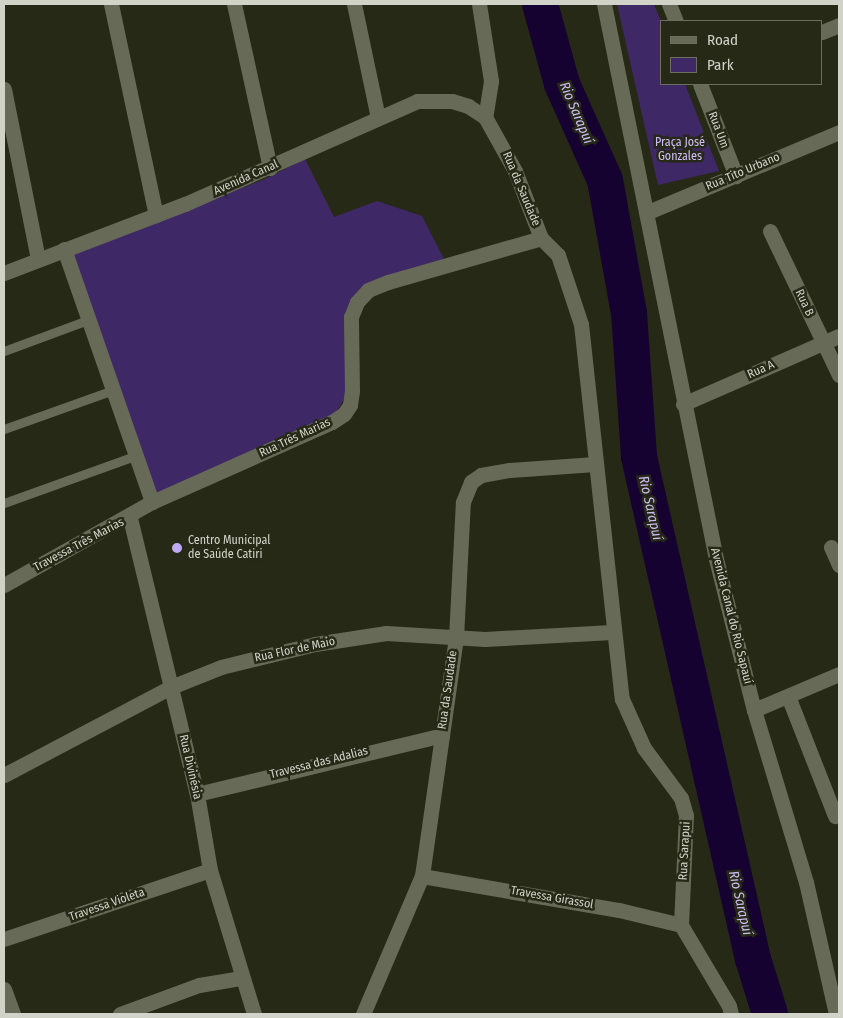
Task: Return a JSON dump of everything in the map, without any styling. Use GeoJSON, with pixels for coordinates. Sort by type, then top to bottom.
{"type":"FeatureCollection","features":[{"type":"Feature","properties":{"kind":"street"},"geometry":{"type":"LineString","coordinates":[[110,4],[156,215]]}},
{"type":"Feature","properties":{"kind":"street"},"geometry":{"type":"LineString","coordinates":[[234,4],[270,168]]}},
{"type":"Feature","properties":{"kind":"street"},"geometry":{"type":"LineString","coordinates":[[354,4],[378,118]]}},
{"type":"Feature","properties":{"kind":"street"},"geometry":{"type":"LineString","coordinates":[[478,4],[491,81],[485,117]]}},
{"type":"Feature","properties":{"kind":"street","name":"Avenida Canal do Rio Sapauí"},"geometry":{"type":"LineString","coordinates":[[604,4],[648,212],[683,404],[754,710],[806,882],[836,1014]]}},
{"type":"Feature","properties":{"kind":"street"},"geometry":{"type":"LineString","coordinates":[[670,4],[676,20]]}},
{"type":"Feature","properties":{"kind":"street"},"geometry":{"type":"LineString","coordinates":[[823,32],[839,25]]}},
{"type":"Feature","properties":{"kind":"street","name":"Rua Um"},"geometry":{"type":"LineString","coordinates":[[700,85],[736,176]]}},
{"type":"Feature","properties":{"kind":"street"},"geometry":{"type":"LineString","coordinates":[[4,89],[38,259]]}},
{"type":"Feature","properties":{"kind":"street","name":"Avenida Canal"},"geometry":{"type":"LineString","coordinates":[[4,273],[156,215],[270,168],[417,102],[434,99],[468,106],[485,117]]}},
{"type":"Feature","properties":{"kind":"street","name":"Rua da Saudade"},"geometry":{"type":"LineString","coordinates":[[485,117],[515,171],[540,238],[558,255],[581,324],[589,376],[595,464],[611,577],[612,632]]}},
{"type":"Feature","properties":{"kind":"street","name":"Rua Tito Urbano"},"geometry":{"type":"LineString","coordinates":[[648,212],[839,132]]}},
{"type":"Feature","properties":{"kind":"street","name":"Rua B"},"geometry":{"type":"LineString","coordinates":[[770,231],[839,374]]}},
{"type":"Feature","properties":{"kind":"street","name":"Rua Três Marias"},"geometry":{"type":"LineString","coordinates":[[152,502],[332,422],[344,414],[350,405],[352,391],[351,317],[357,302],[368,290],[388,282],[540,238]]}},
{"type":"Feature","properties":{"kind":"street"},"geometry":{"type":"LineString","coordinates":[[64,249],[152,502]]}},
{"type":"Feature","properties":{"kind":"street","name":"Rua A"},"geometry":{"type":"LineString","coordinates":[[683,404],[839,336]]}},
{"type":"Feature","properties":{"kind":"street","name":"Rua da Saudade"},"geometry":{"type":"LineString","coordinates":[[363,1014],[422,876],[456,638],[463,502],[471,482],[481,476],[510,470],[595,464]]}},
{"type":"Feature","properties":{"kind":"street","name":"Travessa Três Marias"},"geometry":{"type":"LineString","coordinates":[[4,586],[130,518],[152,502]]}},
{"type":"Feature","properties":{"kind":"street","name":"Rua Divinésia"},"geometry":{"type":"LineString","coordinates":[[130,518],[197,794],[210,870],[241,978],[254,1014]]}},
{"type":"Feature","properties":{"kind":"street"},"geometry":{"type":"LineString","coordinates":[[831,546],[839,565]]}},
{"type":"Feature","properties":{"kind":"street","name":"Rua Flor de Maio"},"geometry":{"type":"LineString","coordinates":[[4,775],[171,687],[221,667],[315,644],[386,633],[456,638],[612,632]]}},
{"type":"Feature","properties":{"kind":"street","name":"Rua Sarapui"},"geometry":{"type":"LineString","coordinates":[[612,632],[622,699],[644,748],[676,791],[686,814],[681,925]]}},
{"type":"Feature","properties":{"kind":"street"},"geometry":{"type":"LineString","coordinates":[[754,710],[839,674]]}},
{"type":"Feature","properties":{"kind":"street"},"geometry":{"type":"LineString","coordinates":[[788,696],[835,816]]}},
{"type":"Feature","properties":{"kind":"street","name":"Travessa das Adalias"},"geometry":{"type":"LineString","coordinates":[[197,794],[442,735]]}},
{"type":"Feature","properties":{"kind":"street","name":"Travessa Violeta"},"geometry":{"type":"LineString","coordinates":[[4,939],[210,870]]}},
{"type":"Feature","properties":{"kind":"street","name":"Travessa Girassol"},"geometry":{"type":"LineString","coordinates":[[422,876],[619,910],[681,925]]}},
{"type":"Feature","properties":{"kind":"street"},"geometry":{"type":"LineString","coordinates":[[681,925],[729,1006],[731,1014]]}},
{"type":"Feature","properties":{"kind":"street"},"geometry":{"type":"LineString","coordinates":[[120,1014],[200,985],[241,978]]}},
{"type":"Feature","properties":{"kind":"street"},"geometry":{"type":"LineString","coordinates":[[4,989],[13,1014]]}},
{"type":"Feature","properties":{"kind":"lane"},"geometry":{"type":"LineString","coordinates":[[4,351],[88,320]]}},
{"type":"Feature","properties":{"kind":"lane"},"geometry":{"type":"LineString","coordinates":[[4,429],[113,390]]}},
{"type":"Feature","properties":{"kind":"lane"},"geometry":{"type":"LineString","coordinates":[[4,504],[137,455]]}},
{"type":"Feature","properties":{"kind":"green space","name":"Praça José Gonzales"},"geometry":{"type":"Polygon","coordinates":[[[617,4],[654,4],[660,20],[660,85],[685,85],[719,171],[658,185],[617,4]]]}},
{"type":"Feature","properties":{"kind":"green space"},"geometry":{"type":"Polygon","coordinates":[[[305,159],[334,217],[377,201],[422,216],[444,259],[357,294],[347,394],[331,421],[157,497],[70,253],[265,179],[305,159]]]}},
{"type":"Feature","properties":{"kind":"waterway","name":"Rio Sarapuí"},"geometry":{"type":"LineString","coordinates":[[540,4],[562,84],[605,180],[629,313],[639,457],[753,959],[770,1014]]}},
{"type":"Feature","properties":{"kind":"place","name":"Centro Municipal de Saúde Catiri"},"geometry":{"type":"Point","coordinates":[177,548]}}]}
